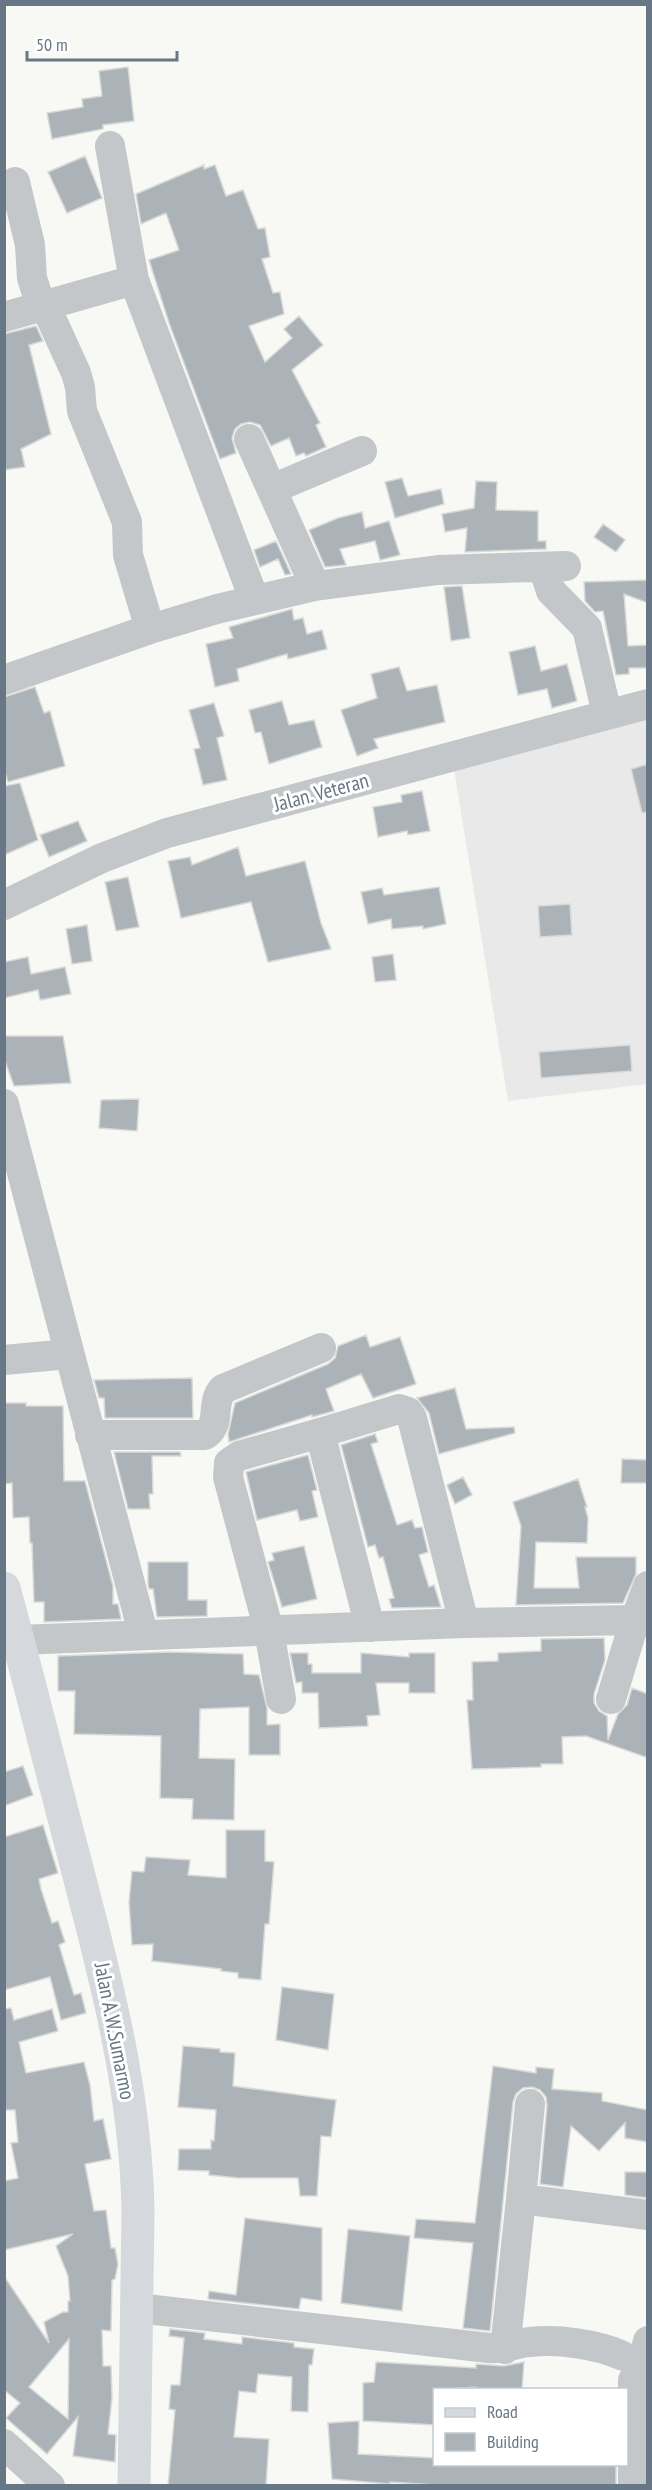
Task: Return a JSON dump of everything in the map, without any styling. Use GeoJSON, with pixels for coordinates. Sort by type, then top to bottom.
{"type":"FeatureCollection","features":[{"type":"Feature","properties":{"kind":"main road","name":"Jalan A.W.Sumarmo"},"geometry":{"type":"LineString","coordinates":[[4,1588],[107,1980],[127,2078],[137,2179],[134,2486]]}},
{"type":"Feature","properties":{"kind":"street"},"geometry":{"type":"LineString","coordinates":[[110,146],[135,280],[254,599]]}},
{"type":"Feature","properties":{"kind":"street"},"geometry":{"type":"LineString","coordinates":[[15,182],[30,245],[33,278],[43,306],[76,374],[82,411],[127,522],[128,555],[150,629]]}},
{"type":"Feature","properties":{"kind":"street"},"geometry":{"type":"LineString","coordinates":[[4,317],[135,280]]}},
{"type":"Feature","properties":{"kind":"street"},"geometry":{"type":"LineString","coordinates":[[249,439],[315,586]]}},
{"type":"Feature","properties":{"kind":"street"},"geometry":{"type":"LineString","coordinates":[[272,489],[362,451]]}},
{"type":"Feature","properties":{"kind":"street"},"geometry":{"type":"LineString","coordinates":[[4,680],[150,629],[254,599],[315,586],[438,570],[555,566],[551,591],[587,628],[591,637],[607,714]]}},
{"type":"Feature","properties":{"kind":"street","name":"Jalan. Veteran"},"geometry":{"type":"LineString","coordinates":[[4,905],[102,858],[167,833],[648,704]]}},
{"type":"Feature","properties":{"kind":"street"},"geometry":{"type":"LineString","coordinates":[[4,1104],[143,1633]]}},
{"type":"Feature","properties":{"kind":"street"},"geometry":{"type":"LineString","coordinates":[[90,1435],[205,1435],[215,1424],[216,1400],[223,1389],[321,1348]]}},
{"type":"Feature","properties":{"kind":"street"},"geometry":{"type":"LineString","coordinates":[[4,1360],[69,1354]]}},
{"type":"Feature","properties":{"kind":"street"},"geometry":{"type":"LineString","coordinates":[[281,1699],[269,1631],[228,1477],[229,1463],[239,1456],[394,1409],[408,1412],[464,1623]]}},
{"type":"Feature","properties":{"kind":"street"},"geometry":{"type":"LineString","coordinates":[[320,1433],[370,1627]]}},
{"type":"Feature","properties":{"kind":"street"},"geometry":{"type":"LineString","coordinates":[[611,1699],[648,1586]]}},
{"type":"Feature","properties":{"kind":"street"},"geometry":{"type":"LineString","coordinates":[[18,1640],[143,1633],[636,1620]]}},
{"type":"Feature","properties":{"kind":"street"},"geometry":{"type":"LineString","coordinates":[[505,2349],[530,2104]]}},
{"type":"Feature","properties":{"kind":"street"},"geometry":{"type":"LineString","coordinates":[[521,2199],[648,2215]]}},
{"type":"Feature","properties":{"kind":"street"},"geometry":{"type":"LineString","coordinates":[[137,2308],[311,2330],[505,2349],[537,2341],[593,2345],[637,2359],[633,2486]]}},
{"type":"Feature","properties":{"kind":"street"},"geometry":{"type":"LineString","coordinates":[[4,2444],[51,2486]]}},
{"type":"Feature","properties":{"kind":"shaded area"},"geometry":{"type":"Polygon","coordinates":[[[647,717],[647,1084],[508,1101],[454,769],[647,717]]]}},
{"type":"Feature","properties":{"kind":"building"},"geometry":{"type":"Polygon","coordinates":[[[128,67],[134,121],[103,125],[103,129],[52,139],[47,113],[83,107],[82,99],[102,96],[99,71],[128,67]]]}},
{"type":"Feature","properties":{"kind":"building"},"geometry":{"type":"Polygon","coordinates":[[[85,156],[102,198],[67,213],[48,172],[85,156]]]}},
{"type":"Feature","properties":{"kind":"building"},"geometry":{"type":"Polygon","coordinates":[[[204,165],[204,169],[215,165],[226,196],[243,190],[258,229],[265,228],[270,257],[262,259],[273,293],[280,292],[284,314],[249,326],[265,362],[292,338],[284,329],[299,316],[323,345],[292,370],[320,423],[316,425],[326,447],[306,456],[304,453],[296,456],[289,438],[271,446],[260,425],[250,422],[241,424],[235,429],[232,438],[236,453],[220,459],[169,323],[149,260],[179,250],[166,213],[141,224],[136,194],[204,165]]]}},
{"type":"Feature","properties":{"kind":"building"},"geometry":{"type":"Polygon","coordinates":[[[36,326],[43,341],[29,345],[51,434],[21,449],[25,467],[4,470],[4,334],[36,326]]]}},
{"type":"Feature","properties":{"kind":"building"},"geometry":{"type":"Polygon","coordinates":[[[402,478],[408,496],[441,489],[444,504],[395,518],[385,482],[402,478]]]}},
{"type":"Feature","properties":{"kind":"building"},"geometry":{"type":"Polygon","coordinates":[[[476,481],[497,482],[496,510],[538,511],[538,541],[546,541],[546,549],[465,552],[467,528],[445,532],[442,514],[474,508],[476,481]]]}},
{"type":"Feature","properties":{"kind":"building"},"geometry":{"type":"Polygon","coordinates":[[[362,512],[365,528],[389,521],[400,555],[380,560],[375,541],[340,549],[346,565],[325,567],[309,530],[338,518],[362,512]]]}},
{"type":"Feature","properties":{"kind":"building"},"geometry":{"type":"Polygon","coordinates":[[[603,524],[625,540],[616,552],[594,537],[603,524]]]}},
{"type":"Feature","properties":{"kind":"building"},"geometry":{"type":"Polygon","coordinates":[[[276,541],[291,574],[285,575],[278,559],[260,567],[254,550],[276,541]]]}},
{"type":"Feature","properties":{"kind":"building"},"geometry":{"type":"Polygon","coordinates":[[[648,580],[648,603],[624,594],[628,646],[648,645],[648,668],[629,668],[629,674],[616,675],[603,611],[595,612],[585,601],[584,582],[648,580]]]}},
{"type":"Feature","properties":{"kind":"building"},"geometry":{"type":"Polygon","coordinates":[[[462,586],[470,638],[451,641],[444,587],[462,586]]]}},
{"type":"Feature","properties":{"kind":"building"},"geometry":{"type":"Polygon","coordinates":[[[292,609],[294,620],[303,618],[307,634],[322,630],[327,649],[288,659],[287,654],[237,669],[239,681],[215,687],[206,644],[233,638],[229,627],[292,609]]]}},
{"type":"Feature","properties":{"kind":"building"},"geometry":{"type":"Polygon","coordinates":[[[535,646],[541,671],[567,664],[577,701],[552,708],[547,689],[518,695],[509,652],[535,646]]]}},
{"type":"Feature","properties":{"kind":"building"},"geometry":{"type":"Polygon","coordinates":[[[399,667],[407,691],[437,685],[445,722],[374,739],[378,748],[357,756],[341,710],[377,698],[371,674],[399,667]]]}},
{"type":"Feature","properties":{"kind":"building"},"geometry":{"type":"Polygon","coordinates":[[[35,687],[44,713],[50,711],[65,766],[8,782],[4,769],[4,697],[35,687]]]}},
{"type":"Feature","properties":{"kind":"building"},"geometry":{"type":"Polygon","coordinates":[[[282,701],[289,725],[314,720],[322,747],[269,764],[261,732],[255,733],[249,710],[282,701]]]}},
{"type":"Feature","properties":{"kind":"building"},"geometry":{"type":"Polygon","coordinates":[[[214,703],[224,736],[217,738],[227,780],[203,785],[194,749],[200,748],[189,710],[214,703]]]}},
{"type":"Feature","properties":{"kind":"building"},"geometry":{"type":"Polygon","coordinates":[[[648,764],[648,812],[642,813],[631,769],[648,764]]]}},
{"type":"Feature","properties":{"kind":"building"},"geometry":{"type":"Polygon","coordinates":[[[20,783],[38,840],[4,855],[4,786],[20,783]]]}},
{"type":"Feature","properties":{"kind":"building"},"geometry":{"type":"Polygon","coordinates":[[[422,791],[430,831],[408,835],[407,831],[378,837],[373,807],[402,802],[401,795],[422,791]]]}},
{"type":"Feature","properties":{"kind":"building"},"geometry":{"type":"Polygon","coordinates":[[[78,821],[87,841],[49,857],[40,835],[78,821]]]}},
{"type":"Feature","properties":{"kind":"building"},"geometry":{"type":"Polygon","coordinates":[[[238,847],[246,876],[305,861],[321,923],[331,949],[268,962],[251,902],[181,918],[168,861],[190,857],[192,865],[238,847]]]}},
{"type":"Feature","properties":{"kind":"building"},"geometry":{"type":"Polygon","coordinates":[[[128,877],[139,927],[116,931],[105,882],[128,877]]]}},
{"type":"Feature","properties":{"kind":"building"},"geometry":{"type":"Polygon","coordinates":[[[439,887],[446,924],[423,929],[423,926],[392,929],[391,919],[368,924],[361,892],[382,888],[384,895],[439,887]]]}},
{"type":"Feature","properties":{"kind":"building"},"geometry":{"type":"Polygon","coordinates":[[[570,904],[572,935],[540,937],[538,906],[570,904]]]}},
{"type":"Feature","properties":{"kind":"building"},"geometry":{"type":"Polygon","coordinates":[[[87,925],[92,961],[72,964],[66,929],[87,925]]]}},
{"type":"Feature","properties":{"kind":"building"},"geometry":{"type":"Polygon","coordinates":[[[393,954],[396,980],[375,982],[372,957],[393,954]]]}},
{"type":"Feature","properties":{"kind":"building"},"geometry":{"type":"Polygon","coordinates":[[[28,957],[31,974],[65,967],[71,994],[40,1000],[38,990],[4,998],[4,962],[28,957]]]}},
{"type":"Feature","properties":{"kind":"building"},"geometry":{"type":"Polygon","coordinates":[[[4,1036],[63,1036],[71,1083],[14,1086],[4,1058],[4,1036]]]}},
{"type":"Feature","properties":{"kind":"building"},"geometry":{"type":"Polygon","coordinates":[[[630,1045],[632,1071],[541,1078],[539,1052],[630,1045]]]}},
{"type":"Feature","properties":{"kind":"building"},"geometry":{"type":"Polygon","coordinates":[[[139,1099],[137,1131],[99,1128],[101,1100],[139,1099]]]}},
{"type":"Feature","properties":{"kind":"building"},"geometry":{"type":"Polygon","coordinates":[[[366,1335],[370,1347],[400,1337],[416,1384],[373,1398],[361,1374],[326,1389],[334,1411],[312,1417],[312,1415],[229,1442],[228,1434],[235,1403],[328,1364],[335,1358],[338,1346],[366,1335]]]}},
{"type":"Feature","properties":{"kind":"building"},"geometry":{"type":"Polygon","coordinates":[[[192,1378],[193,1418],[105,1418],[104,1398],[99,1398],[94,1380],[192,1378]]]}},
{"type":"Feature","properties":{"kind":"building"},"geometry":{"type":"Polygon","coordinates":[[[455,1388],[466,1429],[514,1427],[515,1433],[439,1454],[429,1413],[417,1398],[455,1388]]]}},
{"type":"Feature","properties":{"kind":"building"},"geometry":{"type":"Polygon","coordinates":[[[4,1403],[26,1403],[26,1406],[63,1406],[64,1481],[85,1481],[113,1586],[113,1604],[118,1604],[121,1619],[44,1622],[44,1602],[34,1602],[29,1517],[13,1518],[12,1483],[4,1484],[4,1403]]]}},
{"type":"Feature","properties":{"kind":"building"},"geometry":{"type":"Polygon","coordinates":[[[375,1434],[378,1442],[371,1444],[397,1525],[412,1520],[415,1528],[422,1527],[428,1552],[419,1555],[429,1587],[434,1585],[441,1607],[392,1608],[389,1599],[394,1598],[383,1557],[379,1558],[375,1545],[368,1547],[341,1445],[375,1434]]]}},
{"type":"Feature","properties":{"kind":"building"},"geometry":{"type":"Polygon","coordinates":[[[114,1452],[180,1452],[181,1456],[152,1456],[153,1494],[149,1494],[150,1509],[128,1509],[114,1452]]]}},
{"type":"Feature","properties":{"kind":"building"},"geometry":{"type":"Polygon","coordinates":[[[308,1455],[317,1490],[312,1491],[318,1517],[300,1521],[297,1510],[257,1520],[246,1472],[308,1455]]]}},
{"type":"Feature","properties":{"kind":"building"},"geometry":{"type":"Polygon","coordinates":[[[622,1459],[648,1460],[648,1483],[621,1483],[622,1459]]]}},
{"type":"Feature","properties":{"kind":"building"},"geometry":{"type":"Polygon","coordinates":[[[463,1477],[472,1495],[455,1504],[447,1485],[463,1477]]]}},
{"type":"Feature","properties":{"kind":"building"},"geometry":{"type":"Polygon","coordinates":[[[578,1479],[587,1507],[585,1507],[588,1518],[587,1543],[536,1542],[534,1588],[579,1588],[576,1557],[636,1557],[636,1574],[623,1603],[516,1605],[521,1526],[513,1502],[578,1479]]]}},
{"type":"Feature","properties":{"kind":"building"},"geometry":{"type":"Polygon","coordinates":[[[304,1546],[317,1599],[282,1607],[268,1562],[274,1560],[272,1553],[304,1546]]]}},
{"type":"Feature","properties":{"kind":"building"},"geometry":{"type":"Polygon","coordinates":[[[148,1562],[188,1562],[188,1600],[207,1600],[207,1616],[157,1617],[153,1589],[149,1589],[148,1585],[148,1562]]]}},
{"type":"Feature","properties":{"kind":"building"},"geometry":{"type":"Polygon","coordinates":[[[604,1638],[605,1660],[594,1694],[594,1703],[599,1711],[607,1716],[608,1740],[618,1714],[627,1705],[632,1688],[648,1694],[648,1758],[586,1736],[562,1737],[563,1764],[472,1769],[467,1700],[473,1700],[472,1662],[498,1661],[498,1653],[541,1651],[541,1639],[604,1638]]]}},
{"type":"Feature","properties":{"kind":"building"},"geometry":{"type":"Polygon","coordinates":[[[169,1652],[243,1654],[244,1674],[259,1675],[267,1708],[267,1725],[280,1724],[280,1755],[249,1755],[249,1707],[200,1709],[199,1758],[235,1759],[234,1820],[192,1819],[193,1799],[160,1798],[161,1736],[74,1734],[75,1691],[58,1691],[58,1656],[169,1652]]]}},
{"type":"Feature","properties":{"kind":"building"},"geometry":{"type":"Polygon","coordinates":[[[290,1653],[308,1653],[308,1664],[312,1664],[312,1673],[361,1673],[361,1653],[409,1657],[409,1653],[435,1653],[435,1693],[409,1693],[409,1683],[376,1683],[380,1715],[367,1716],[368,1726],[319,1728],[318,1693],[302,1693],[302,1682],[296,1683],[290,1653]]]}},
{"type":"Feature","properties":{"kind":"building"},"geometry":{"type":"Polygon","coordinates":[[[23,1766],[33,1795],[4,1806],[4,1772],[23,1766]]]}},
{"type":"Feature","properties":{"kind":"building"},"geometry":{"type":"Polygon","coordinates":[[[43,1825],[58,1873],[39,1879],[41,1889],[52,1923],[58,1921],[65,1942],[59,1945],[74,1995],[81,1993],[86,2013],[61,2020],[50,1977],[4,1990],[4,1837],[43,1825]]]}},
{"type":"Feature","properties":{"kind":"building"},"geometry":{"type":"Polygon","coordinates":[[[226,1830],[265,1830],[265,1861],[274,1862],[269,1924],[265,1924],[261,1980],[238,1978],[238,1973],[221,1971],[221,1969],[152,1961],[153,1944],[132,1945],[129,1902],[132,1871],[144,1872],[146,1857],[190,1860],[188,1875],[226,1878],[226,1830]]]}},
{"type":"Feature","properties":{"kind":"building"},"geometry":{"type":"Polygon","coordinates":[[[282,1987],[334,1994],[328,2050],[276,2040],[282,1987]]]}},
{"type":"Feature","properties":{"kind":"building"},"geometry":{"type":"Polygon","coordinates":[[[11,2008],[14,2020],[52,2009],[58,2031],[19,2042],[26,2073],[84,2062],[90,2085],[94,2121],[103,2119],[111,2159],[85,2164],[94,2211],[106,2210],[111,2248],[115,2248],[118,2264],[115,2279],[112,2280],[111,2331],[102,2330],[103,2366],[111,2366],[112,2398],[108,2434],[116,2435],[115,2462],[73,2456],[78,2417],[47,2454],[6,2418],[20,2403],[4,2390],[4,2276],[49,2343],[44,2322],[63,2312],[68,2312],[68,2301],[70,2301],[68,2276],[56,2246],[73,2234],[4,2250],[4,2181],[18,2178],[11,2143],[18,2142],[15,2110],[4,2110],[4,2009],[11,2008]],[[69,2339],[29,2387],[68,2419],[69,2339]]]}},
{"type":"Feature","properties":{"kind":"building"},"geometry":{"type":"Polygon","coordinates":[[[183,2046],[220,2049],[220,2052],[235,2053],[233,2086],[336,2100],[331,2137],[321,2136],[317,2196],[300,2196],[298,2178],[239,2178],[209,2175],[209,2171],[178,2170],[179,2149],[211,2149],[211,2140],[214,2141],[216,2110],[178,2107],[183,2046]]]}},
{"type":"Feature","properties":{"kind":"building"},"geometry":{"type":"Polygon","coordinates":[[[493,2066],[536,2073],[536,2067],[554,2069],[552,2089],[602,2093],[602,2101],[648,2110],[648,2142],[625,2138],[625,2123],[599,2151],[571,2126],[563,2187],[540,2184],[546,2097],[540,2090],[532,2087],[523,2088],[516,2094],[513,2102],[490,2331],[463,2328],[473,2243],[414,2238],[416,2219],[475,2223],[493,2066]]]}},
{"type":"Feature","properties":{"kind":"building"},"geometry":{"type":"Polygon","coordinates":[[[625,2172],[648,2172],[648,2198],[625,2195],[625,2172]]]}},
{"type":"Feature","properties":{"kind":"building"},"geometry":{"type":"Polygon","coordinates":[[[245,2218],[322,2228],[322,2301],[301,2298],[299,2309],[208,2299],[209,2291],[236,2295],[245,2218]]]}},
{"type":"Feature","properties":{"kind":"building"},"geometry":{"type":"Polygon","coordinates":[[[348,2229],[410,2236],[402,2311],[341,2303],[348,2229]]]}},
{"type":"Feature","properties":{"kind":"building"},"geometry":{"type":"Polygon","coordinates":[[[170,2329],[205,2333],[204,2339],[242,2344],[242,2337],[294,2343],[294,2347],[314,2349],[312,2365],[309,2365],[308,2412],[291,2411],[292,2377],[258,2374],[256,2393],[239,2391],[234,2437],[269,2439],[266,2486],[168,2486],[175,2410],[169,2409],[171,2385],[180,2385],[184,2338],[169,2336],[170,2329]]]}},
{"type":"Feature","properties":{"kind":"building"},"geometry":{"type":"Polygon","coordinates":[[[376,2362],[476,2368],[476,2364],[504,2366],[524,2362],[522,2388],[433,2388],[433,2425],[363,2421],[363,2383],[374,2382],[376,2362]]]}},
{"type":"Feature","properties":{"kind":"building"},"geometry":{"type":"Polygon","coordinates":[[[359,2421],[358,2454],[433,2458],[433,2466],[616,2466],[616,2486],[452,2486],[332,2479],[328,2423],[359,2421]]]}}]}
